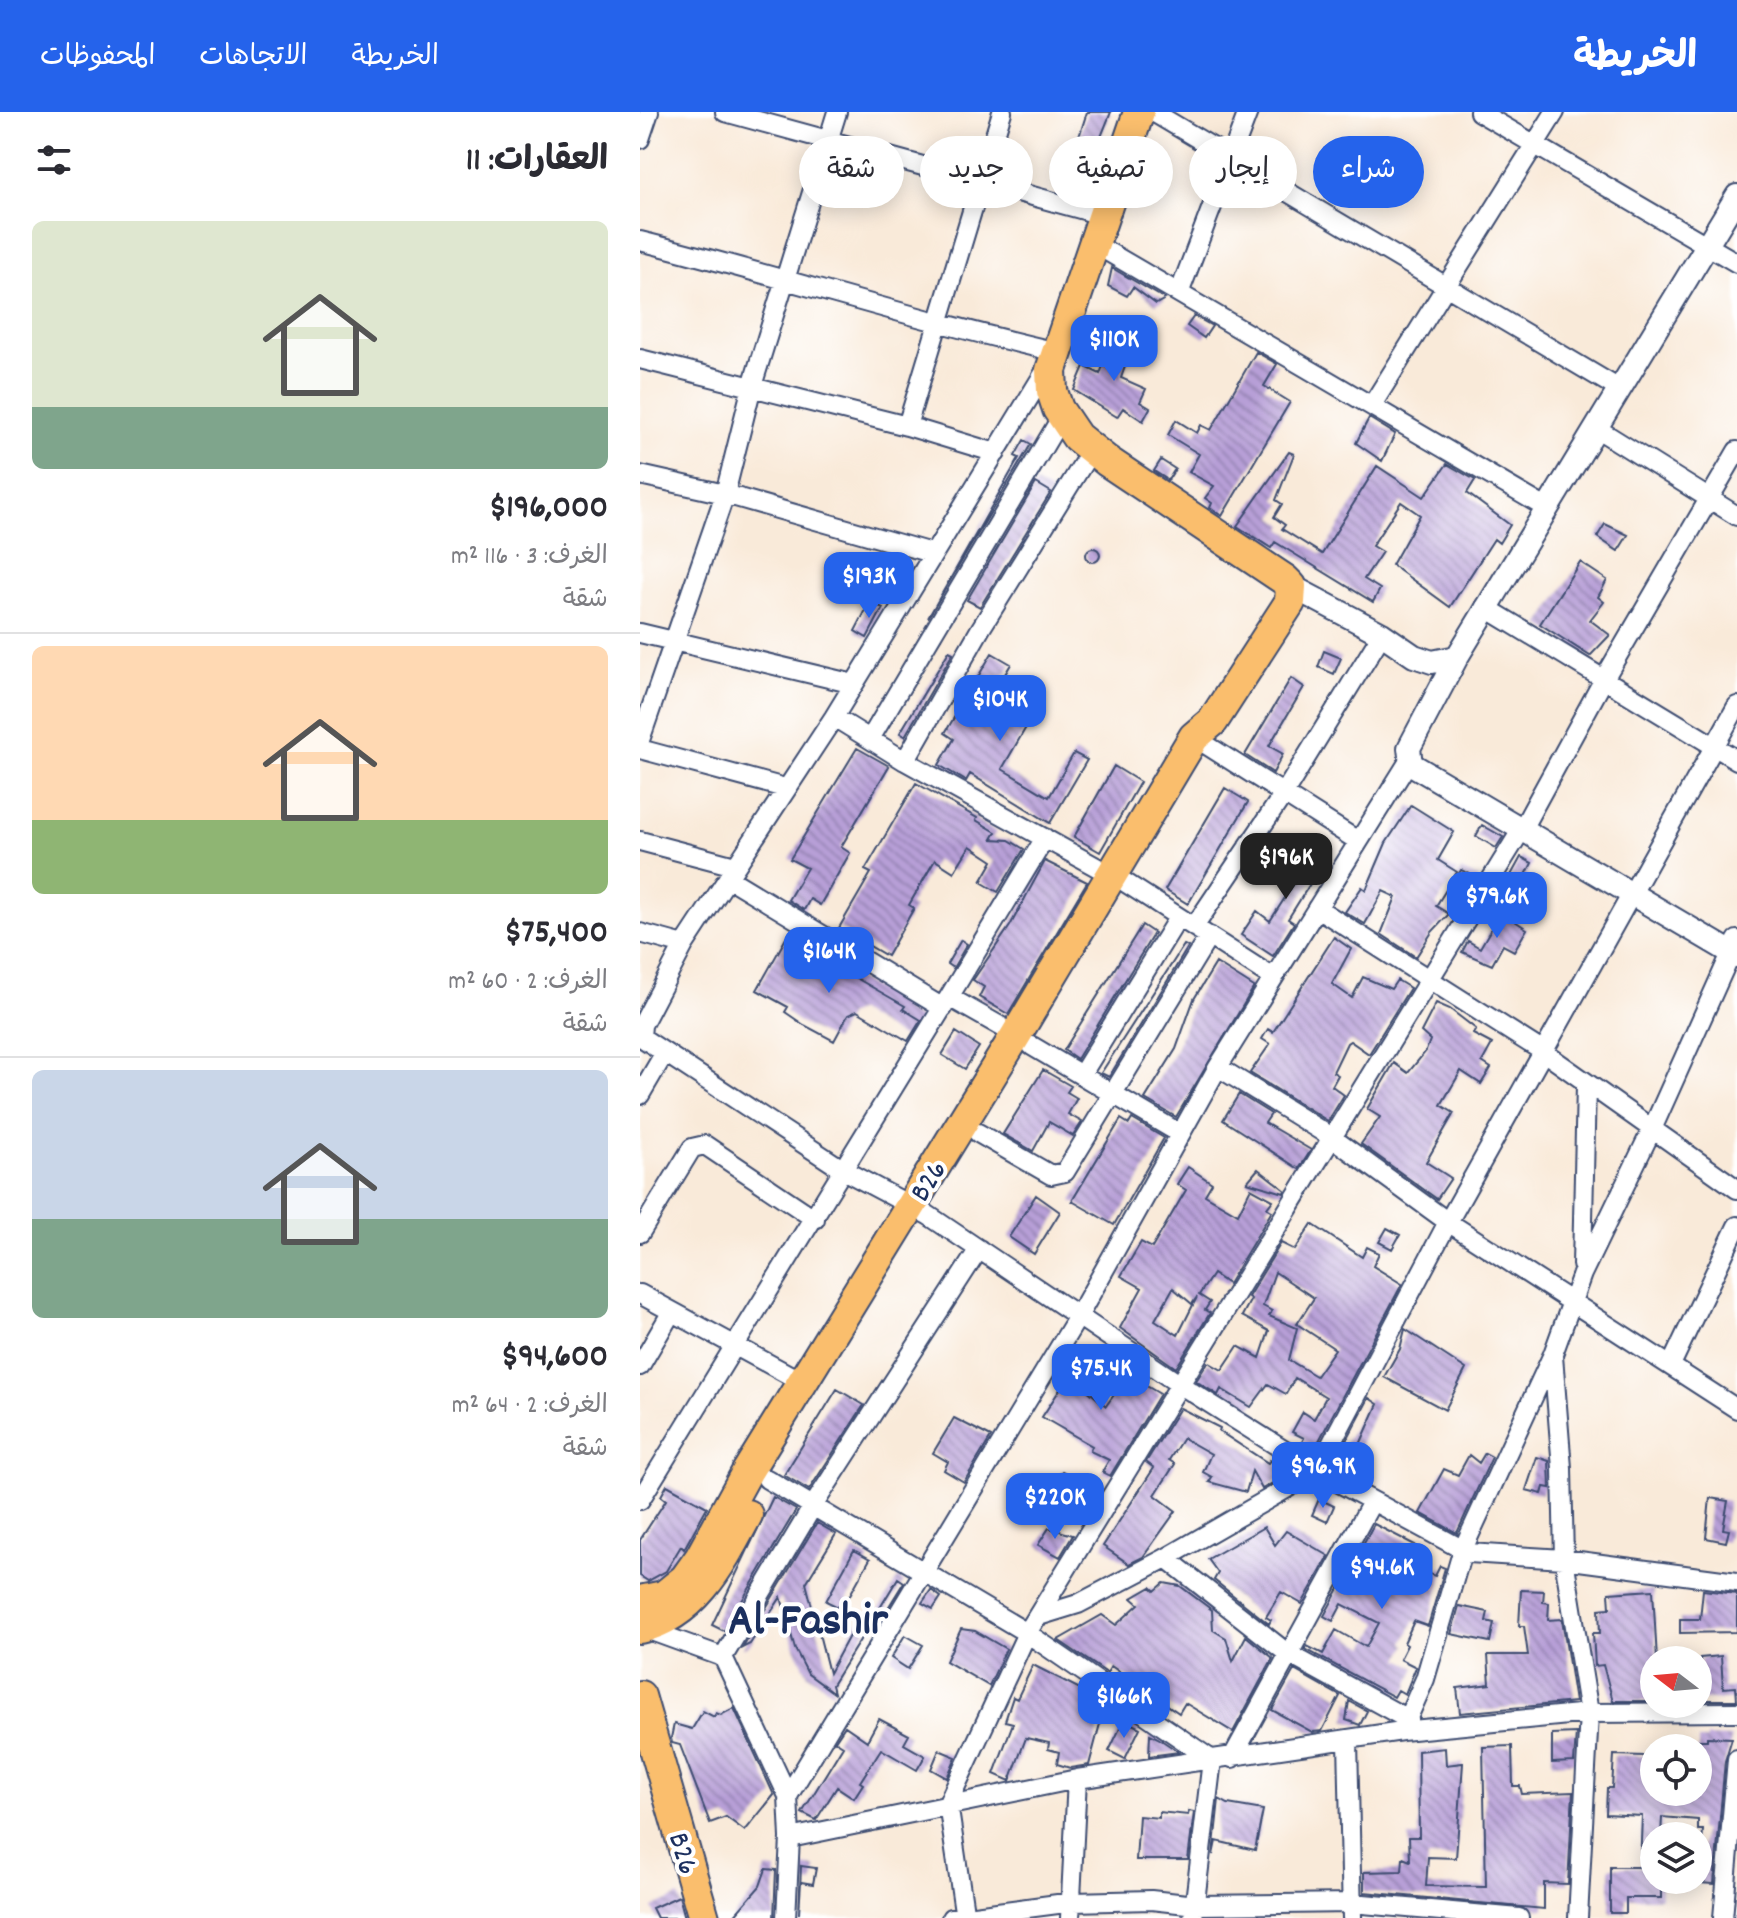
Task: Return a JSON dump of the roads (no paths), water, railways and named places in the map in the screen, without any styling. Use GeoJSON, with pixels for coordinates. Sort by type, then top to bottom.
{"type":"FeatureCollection","features":[{"type":"Feature","properties":{"kind":"highway"},"geometry":{"type":"LineString","coordinates":[[1139,112],[1051,370],[1052,391],[1062,416],[1092,449],[1291,586]]}},
{"type":"Feature","properties":{"kind":"highway","name":"B26"},"geometry":{"type":"LineString","coordinates":[[646,1615],[698,1596],[725,1556],[920,1210],[1024,1041],[1204,734],[1287,608],[1291,586]]}},
{"type":"Feature","properties":{"kind":"highway","name":"B26"},"geometry":{"type":"LineString","coordinates":[[646,1615],[685,1579],[804,1383],[920,1210],[978,1133],[1024,1041]]}},
{"type":"Feature","properties":{"kind":"highway","name":"B26"},"geometry":{"type":"LineString","coordinates":[[640,1696],[704,1918]]}},
{"type":"Feature","properties":{"kind":"street"},"geometry":{"type":"LineString","coordinates":[[640,139],[649,112]]}},
{"type":"Feature","properties":{"kind":"street"},"geometry":{"type":"LineString","coordinates":[[725,112],[824,136]]}},
{"type":"Feature","properties":{"kind":"street"},"geometry":{"type":"LineString","coordinates":[[828,136],[837,112]]}},
{"type":"Feature","properties":{"kind":"street"},"geometry":{"type":"LineString","coordinates":[[995,136],[1002,112]]}},
{"type":"Feature","properties":{"kind":"street"},"geometry":{"type":"LineString","coordinates":[[1153,112],[1195,136]]}},
{"type":"Feature","properties":{"kind":"street"},"geometry":{"type":"LineString","coordinates":[[1238,136],[1248,112]]}},
{"type":"Feature","properties":{"kind":"street"},"geometry":{"type":"LineString","coordinates":[[1479,112],[1737,263]]}},
{"type":"Feature","properties":{"kind":"street"},"geometry":{"type":"LineString","coordinates":[[1372,405],[1555,112]]}},
{"type":"Feature","properties":{"kind":"street"},"geometry":{"type":"LineString","coordinates":[[1297,196],[1619,389]]}},
{"type":"Feature","properties":{"kind":"street"},"geometry":{"type":"LineString","coordinates":[[788,1796],[1079,1315],[1179,1133],[1272,977],[1409,761],[1409,748],[1485,607],[1737,196]]}},
{"type":"Feature","properties":{"kind":"street"},"geometry":{"type":"LineString","coordinates":[[1033,202],[1098,229],[1180,291],[1546,508]]}},
{"type":"Feature","properties":{"kind":"street"},"geometry":{"type":"LineString","coordinates":[[640,740],[725,494],[752,386],[806,208]]}},
{"type":"Feature","properties":{"kind":"street"},"geometry":{"type":"LineString","coordinates":[[907,426],[975,208]]}},
{"type":"Feature","properties":{"kind":"street"},"geometry":{"type":"LineString","coordinates":[[1180,291],[1211,208]]}},
{"type":"Feature","properties":{"kind":"street"},"geometry":{"type":"LineString","coordinates":[[640,241],[784,277],[938,325],[1057,352],[931,553],[834,717],[684,945],[642,1025],[641,1037],[845,1171],[920,1210],[1179,1384],[1317,1471],[1463,1549],[1482,1555],[1564,1559],[1737,1582]]}},
{"type":"Feature","properties":{"kind":"street"},"geometry":{"type":"LineString","coordinates":[[640,359],[907,426],[996,453]]}},
{"type":"Feature","properties":{"kind":"street"},"geometry":{"type":"LineString","coordinates":[[870,739],[1062,416]]}},
{"type":"Feature","properties":{"kind":"street"},"geometry":{"type":"LineString","coordinates":[[1596,428],[1737,516]]}},
{"type":"Feature","properties":{"kind":"street"},"geometry":{"type":"LineString","coordinates":[[905,761],[981,628],[1092,449]]}},
{"type":"Feature","properties":{"kind":"street"},"geometry":{"type":"LineString","coordinates":[[1519,1918],[1352,1910],[1195,1912],[1151,1900],[1072,1910],[961,1918],[948,1803],[1027,1633],[1522,829],[1604,679],[1737,451]]}},
{"type":"Feature","properties":{"kind":"street"},"geometry":{"type":"LineString","coordinates":[[640,475],[725,494],[931,553]]}},
{"type":"Feature","properties":{"kind":"street"},"geometry":{"type":"LineString","coordinates":[[1291,586],[1423,659],[1444,661],[1457,657]]}},
{"type":"Feature","properties":{"kind":"street"},"geometry":{"type":"LineString","coordinates":[[1485,607],[1737,760]]}},
{"type":"Feature","properties":{"kind":"street"},"geometry":{"type":"LineString","coordinates":[[640,633],[854,684]]}},
{"type":"Feature","properties":{"kind":"street"},"geometry":{"type":"LineString","coordinates":[[1082,1074],[1193,927],[1283,795],[1382,634]]}},
{"type":"Feature","properties":{"kind":"street"},"geometry":{"type":"LineString","coordinates":[[1039,1616],[1078,1604],[1166,1558],[1317,1471],[1448,1222],[1737,706]]}},
{"type":"Feature","properties":{"kind":"street"},"geometry":{"type":"LineString","coordinates":[[834,717],[905,761],[1119,879],[1272,977]]}},
{"type":"Feature","properties":{"kind":"street"},"geometry":{"type":"LineString","coordinates":[[1204,734],[1283,795],[1358,841]]}},
{"type":"Feature","properties":{"kind":"street"},"geometry":{"type":"LineString","coordinates":[[640,749],[785,788]]}},
{"type":"Feature","properties":{"kind":"street"},"geometry":{"type":"LineString","coordinates":[[1406,1725],[1425,1679],[1463,1549],[1553,1354],[1582,1274],[1735,949],[1630,893],[1414,767],[1409,761]]}},
{"type":"Feature","properties":{"kind":"street"},"geometry":{"type":"LineString","coordinates":[[640,1500],[845,1171],[1045,838]]}},
{"type":"Feature","properties":{"kind":"street"},"geometry":{"type":"LineString","coordinates":[[640,841],[731,872],[946,1002],[1024,1041],[1179,1133]]}},
{"type":"Feature","properties":{"kind":"street"},"geometry":{"type":"LineString","coordinates":[[1317,908],[1542,1051],[1737,1189]]}},
{"type":"Feature","properties":{"kind":"street"},"geometry":{"type":"LineString","coordinates":[[978,1133],[1058,1177],[1065,1172],[1114,1095],[1193,927]]}},
{"type":"Feature","properties":{"kind":"street"},"geometry":{"type":"LineString","coordinates":[[640,933],[684,945]]}},
{"type":"Feature","properties":{"kind":"street"},"geometry":{"type":"LineString","coordinates":[[640,1095],[664,1054]]}},
{"type":"Feature","properties":{"kind":"street"},"geometry":{"type":"LineString","coordinates":[[1218,1067],[1331,1137],[1448,1222],[1573,1299],[1737,1409]]}},
{"type":"Feature","properties":{"kind":"street"},"geometry":{"type":"LineString","coordinates":[[1582,1274],[1586,1084]]}},
{"type":"Feature","properties":{"kind":"street"},"geometry":{"type":"LineString","coordinates":[[640,1233],[692,1148],[705,1145],[815,1219]]}},
{"type":"Feature","properties":{"kind":"street"},"geometry":{"type":"LineString","coordinates":[[1671,1365],[1737,1226]]}},
{"type":"Feature","properties":{"kind":"street"},"geometry":{"type":"LineString","coordinates":[[723,1657],[813,1506],[979,1249]]}},
{"type":"Feature","properties":{"kind":"street"},"geometry":{"type":"LineString","coordinates":[[640,1294],[804,1383]]}},
{"type":"Feature","properties":{"kind":"street"},"geometry":{"type":"LineString","coordinates":[[640,1366],[671,1313]]}},
{"type":"Feature","properties":{"kind":"street"},"geometry":{"type":"LineString","coordinates":[[1553,1354],[1562,1468],[1564,1559],[1589,1713],[1578,1918]]}},
{"type":"Feature","properties":{"kind":"street"},"geometry":{"type":"LineString","coordinates":[[767,1479],[1027,1633],[1212,1760]]}},
{"type":"Feature","properties":{"kind":"street"},"geometry":{"type":"LineString","coordinates":[[1232,1758],[1372,1502]]}},
{"type":"Feature","properties":{"kind":"street"},"geometry":{"type":"LineString","coordinates":[[1166,1558],[1287,1653],[1406,1725]]}},
{"type":"Feature","properties":{"kind":"street"},"geometry":{"type":"LineString","coordinates":[[646,1615],[723,1657],[788,1796],[790,1838],[786,1918]]}},
{"type":"Feature","properties":{"kind":"street"},"geometry":{"type":"LineString","coordinates":[[790,1838],[948,1803],[1077,1779],[1348,1741],[1406,1725],[1589,1713],[1737,1712]]}},
{"type":"Feature","properties":{"kind":"street"},"geometry":{"type":"LineString","coordinates":[[1348,1741],[1352,1910]]}},
{"type":"Feature","properties":{"kind":"street"},"geometry":{"type":"LineString","coordinates":[[1723,1918],[1737,1759]]}},
{"type":"Feature","properties":{"kind":"street"},"geometry":{"type":"LineString","coordinates":[[1195,1912],[1212,1760]]}},
{"type":"Feature","properties":{"kind":"street"},"geometry":{"type":"LineString","coordinates":[[1072,1910],[1077,1779]]}},
{"type":"Feature","properties":{"kind":"district","name":"Al-Fashir"},"geometry":{"type":"Point","coordinates":[808,1617]}}]}
